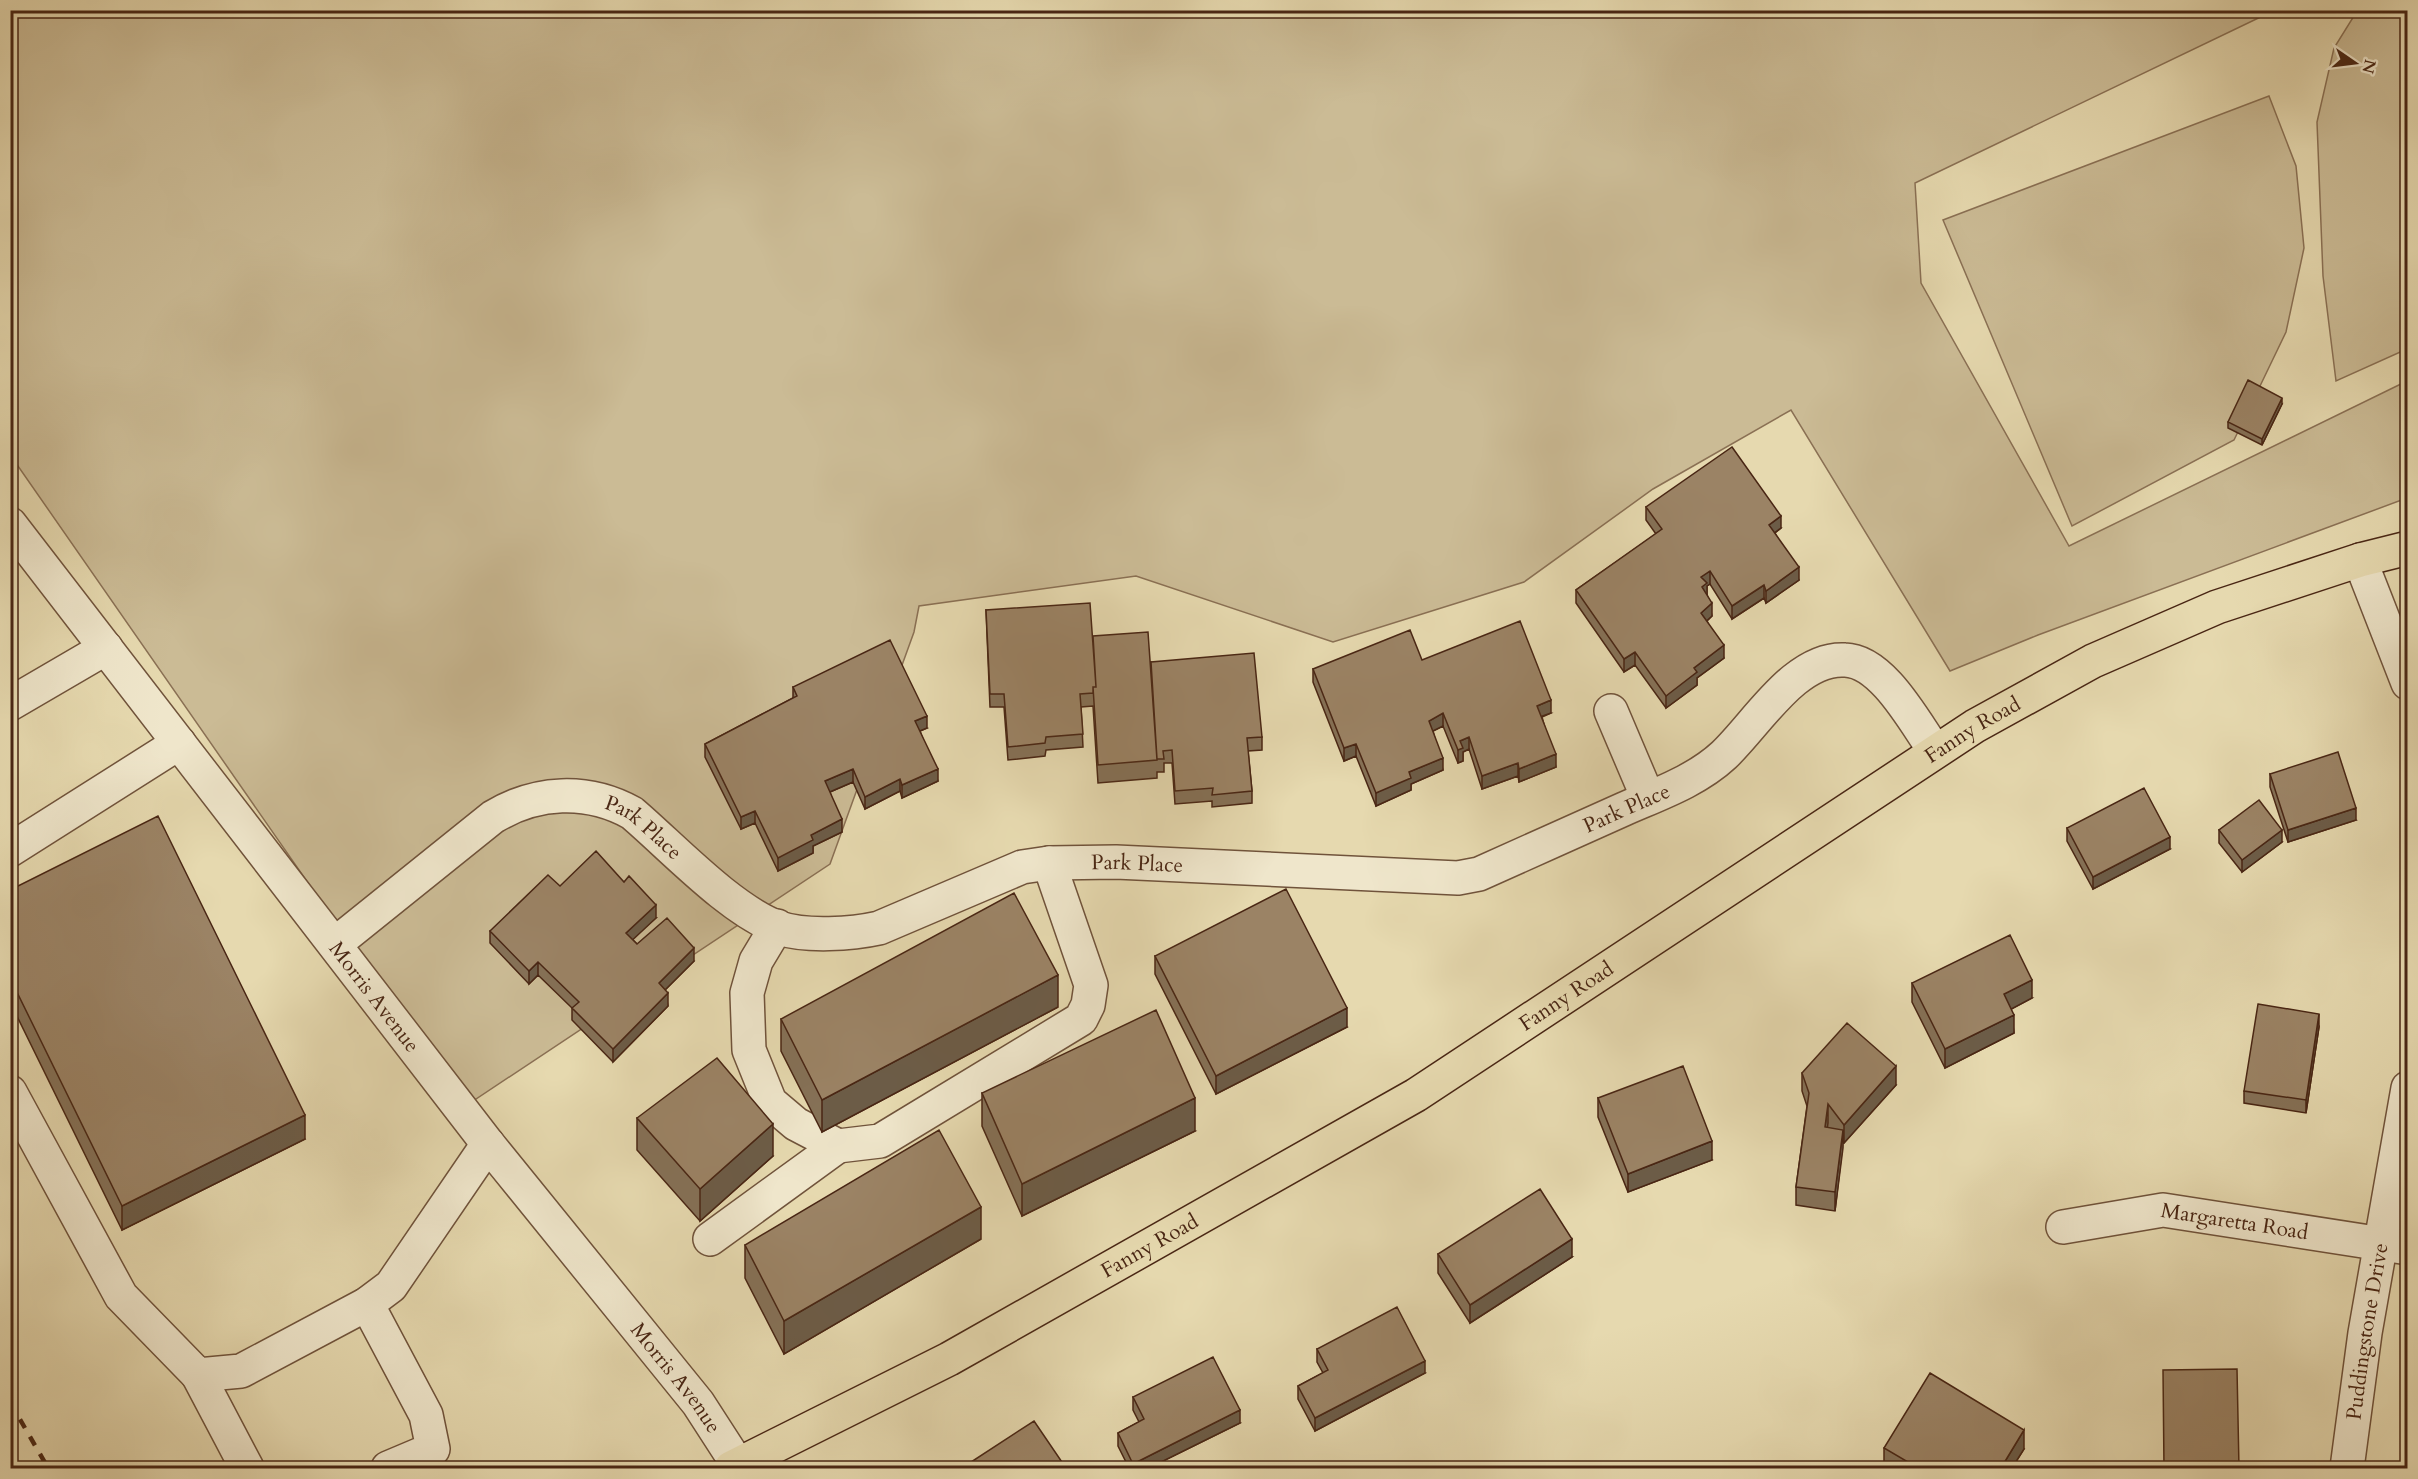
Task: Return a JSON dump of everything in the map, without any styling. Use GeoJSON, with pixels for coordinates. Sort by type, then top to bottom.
{"type":"FeatureCollection","features":[{"type":"Feature","properties":{"kind":"main road","name":"Fanny Road"},"geometry":{"type":"LineString","coordinates":[[736,1467],[949,1359],[1416,1095],[1935,751],[2093,661],[2217,608],[2360,560],[2408,548]]}},
{"type":"Feature","properties":{"kind":"street","name":"Morris Avenue"},"geometry":{"type":"LineString","coordinates":[[10,524],[488,1144],[698,1403],[736,1467]]}},
{"type":"Feature","properties":{"kind":"street"},"geometry":{"type":"LineString","coordinates":[[2360,560],[2408,683]]}},
{"type":"Feature","properties":{"kind":"street"},"geometry":{"type":"LineString","coordinates":[[10,704],[106,648]]}},
{"type":"Feature","properties":{"kind":"street","name":"Park Place"},"geometry":{"type":"LineString","coordinates":[[335,944],[493,817],[515,804],[541,796],[596,798],[632,813],[726,895],[777,926],[825,933],[855,933],[871,930],[1022,867],[1049,863],[1116,862],[1458,878],[1479,874],[1689,780],[1723,756],[1790,684],[1812,667],[1831,660],[1858,663],[1890,686],[1935,751]]}},
{"type":"Feature","properties":{"kind":"street"},"geometry":{"type":"LineString","coordinates":[[1611,711],[1648,798]]}},
{"type":"Feature","properties":{"kind":"street"},"geometry":{"type":"LineString","coordinates":[[10,850],[179,743]]}},
{"type":"Feature","properties":{"kind":"street"},"geometry":{"type":"LineString","coordinates":[[710,1239],[838,1146],[880,1141],[1081,1019],[1089,1005],[1091,985],[1049,863]]}},
{"type":"Feature","properties":{"kind":"street"},"geometry":{"type":"LineString","coordinates":[[777,926],[756,961],[747,993],[749,1050],[770,1102],[796,1124],[838,1146]]}},
{"type":"Feature","properties":{"kind":"street","name":"Puddingstone Drive"},"geometry":{"type":"LineString","coordinates":[[2347,1468],[2365,1334],[2394,1246],[2408,1088]]}},
{"type":"Feature","properties":{"kind":"street"},"geometry":{"type":"LineString","coordinates":[[10,1092],[121,1296],[198,1375],[247,1468]]}},
{"type":"Feature","properties":{"kind":"street"},"geometry":{"type":"LineString","coordinates":[[198,1375],[241,1371],[367,1304],[391,1286],[488,1144]]}},
{"type":"Feature","properties":{"kind":"street","name":"Margaretta Road"},"geometry":{"type":"LineString","coordinates":[[2063,1227],[2163,1210],[2394,1246]]}},
{"type":"Feature","properties":{"kind":"street"},"geometry":{"type":"LineString","coordinates":[[367,1304],[426,1415],[433,1449],[388,1468]]}},
{"type":"Feature","properties":{"kind":"shaded area"},"geometry":{"type":"Polygon","coordinates":[[[10,11],[2273,11],[1915,183],[1921,283],[2069,546],[2407,381],[2407,498],[2038,635],[1950,671],[1791,410],[1653,489],[1524,582],[1333,642],[1136,576],[919,606],[914,632],[830,864],[464,1107],[11,456],[10,11]]]}},
{"type":"Feature","properties":{"kind":"shaded area"},"geometry":{"type":"Polygon","coordinates":[[[2357,11],[2407,11],[2407,349],[2336,381],[2323,276],[2317,122],[2334,48],[2357,11]]]}},
{"type":"Feature","properties":{"kind":"shaded area"},"geometry":{"type":"Polygon","coordinates":[[[2269,96],[2296,166],[2304,248],[2286,332],[2234,440],[2072,526],[1943,220],[2269,96]]]}},
{"type":"Feature","properties":{"kind":"building"},"geometry":{"type":"Polygon","coordinates":[[[2248,380],[2282,398],[2262,439],[2228,422],[2248,380]]]}},
{"type":"Feature","properties":{"kind":"building"},"geometry":{"type":"Polygon","coordinates":[[[1732,447],[1781,516],[1769,525],[1799,567],[1766,591],[1764,585],[1732,606],[1710,571],[1701,577],[1707,583],[1702,587],[1712,603],[1701,613],[1724,645],[1694,668],[1697,672],[1666,696],[1635,652],[1624,659],[1576,590],[1662,529],[1646,507],[1732,447]]]}},
{"type":"Feature","properties":{"kind":"building"},"geometry":{"type":"Polygon","coordinates":[[[1090,603],[1096,687],[1093,687],[1093,693],[1080,694],[1083,734],[1046,737],[1045,743],[1008,747],[1004,694],[990,694],[986,610],[1090,603]]]}},
{"type":"Feature","properties":{"kind":"building"},"geometry":{"type":"Polygon","coordinates":[[[1520,621],[1551,700],[1537,706],[1556,754],[1519,769],[1518,763],[1482,776],[1469,737],[1460,741],[1463,748],[1458,750],[1443,713],[1429,721],[1443,758],[1409,772],[1411,778],[1376,793],[1356,744],[1344,748],[1313,669],[1410,630],[1422,660],[1520,621]]]}},
{"type":"Feature","properties":{"kind":"building"},"geometry":{"type":"Polygon","coordinates":[[[1148,632],[1157,760],[1098,765],[1093,687],[1096,687],[1093,636],[1148,632]]]}},
{"type":"Feature","properties":{"kind":"building"},"geometry":{"type":"Polygon","coordinates":[[[890,640],[927,716],[915,721],[938,769],[902,785],[900,779],[865,797],[853,769],[825,781],[842,819],[811,835],[813,840],[778,858],[755,811],[741,817],[705,744],[797,696],[793,687],[890,640]]]}},
{"type":"Feature","properties":{"kind":"building"},"geometry":{"type":"Polygon","coordinates":[[[1254,653],[1262,737],[1247,738],[1252,791],[1212,795],[1213,788],[1175,791],[1172,750],[1163,751],[1164,759],[1157,759],[1151,662],[1254,653]]]}},
{"type":"Feature","properties":{"kind":"building"},"geometry":{"type":"Polygon","coordinates":[[[2338,752],[2356,808],[2288,830],[2270,774],[2338,752]]]}},
{"type":"Feature","properties":{"kind":"building"},"geometry":{"type":"Polygon","coordinates":[[[2144,788],[2170,837],[2093,877],[2067,828],[2144,788]]]}},
{"type":"Feature","properties":{"kind":"building"},"geometry":{"type":"Polygon","coordinates":[[[2259,800],[2282,830],[2242,860],[2219,830],[2259,800]]]}},
{"type":"Feature","properties":{"kind":"building"},"geometry":{"type":"Polygon","coordinates":[[[158,816],[305,1115],[122,1206],[10,978],[10,890],[158,816]]]}},
{"type":"Feature","properties":{"kind":"building"},"geometry":{"type":"Polygon","coordinates":[[[596,851],[624,882],[629,876],[656,905],[626,933],[637,944],[667,918],[694,948],[659,983],[668,993],[613,1049],[572,1008],[579,1002],[538,962],[529,971],[490,931],[548,875],[560,886],[596,851]]]}},
{"type":"Feature","properties":{"kind":"building"},"geometry":{"type":"Polygon","coordinates":[[[1286,889],[1347,1008],[1216,1076],[1155,956],[1286,889]]]}},
{"type":"Feature","properties":{"kind":"building"},"geometry":{"type":"Polygon","coordinates":[[[1014,893],[1058,975],[822,1100],[781,1019],[1014,893]]]}},
{"type":"Feature","properties":{"kind":"building"},"geometry":{"type":"Polygon","coordinates":[[[2010,935],[2032,980],[2004,994],[2014,1015],[1945,1049],[1912,983],[2010,935]]]}},
{"type":"Feature","properties":{"kind":"building"},"geometry":{"type":"Polygon","coordinates":[[[2258,1004],[2319,1014],[2306,1100],[2244,1091],[2258,1004]]]}},
{"type":"Feature","properties":{"kind":"building"},"geometry":{"type":"Polygon","coordinates":[[[1156,1010],[1195,1098],[1022,1184],[982,1093],[1156,1010]]]}},
{"type":"Feature","properties":{"kind":"building"},"geometry":{"type":"Polygon","coordinates":[[[1847,1023],[1896,1066],[1844,1125],[1828,1104],[1825,1127],[1843,1130],[1835,1192],[1796,1187],[1809,1093],[1802,1073],[1847,1023]]]}},
{"type":"Feature","properties":{"kind":"building"},"geometry":{"type":"Polygon","coordinates":[[[717,1058],[773,1124],[700,1189],[637,1118],[717,1058]]]}},
{"type":"Feature","properties":{"kind":"building"},"geometry":{"type":"Polygon","coordinates":[[[1683,1066],[1712,1141],[1628,1174],[1598,1098],[1683,1066]]]}},
{"type":"Feature","properties":{"kind":"building"},"geometry":{"type":"Polygon","coordinates":[[[939,1130],[981,1207],[784,1321],[745,1245],[939,1130]]]}},
{"type":"Feature","properties":{"kind":"building"},"geometry":{"type":"Polygon","coordinates":[[[1540,1189],[1572,1239],[1470,1305],[1438,1254],[1540,1189]]]}},
{"type":"Feature","properties":{"kind":"building"},"geometry":{"type":"Polygon","coordinates":[[[1397,1307],[1425,1361],[1315,1418],[1298,1386],[1328,1370],[1317,1349],[1397,1307]]]}},
{"type":"Feature","properties":{"kind":"building"},"geometry":{"type":"Polygon","coordinates":[[[1213,1357],[1240,1410],[1133,1464],[1118,1433],[1144,1419],[1133,1397],[1213,1357]]]}},
{"type":"Feature","properties":{"kind":"building"},"geometry":{"type":"Polygon","coordinates":[[[2237,1369],[2239,1468],[2164,1468],[2163,1370],[2237,1369]]]}},
{"type":"Feature","properties":{"kind":"building"},"geometry":{"type":"Polygon","coordinates":[[[1930,1373],[2024,1430],[2001,1468],[1918,1468],[1884,1448],[1930,1373]]]}},
{"type":"Feature","properties":{"kind":"building"},"geometry":{"type":"Polygon","coordinates":[[[1034,1421],[1066,1468],[971,1468],[968,1464],[1034,1421]]]}},
{"type":"Feature","properties":{"kind":"railway"},"geometry":{"type":"LineString","coordinates":[[10,1402],[48,1468]]}}]}
